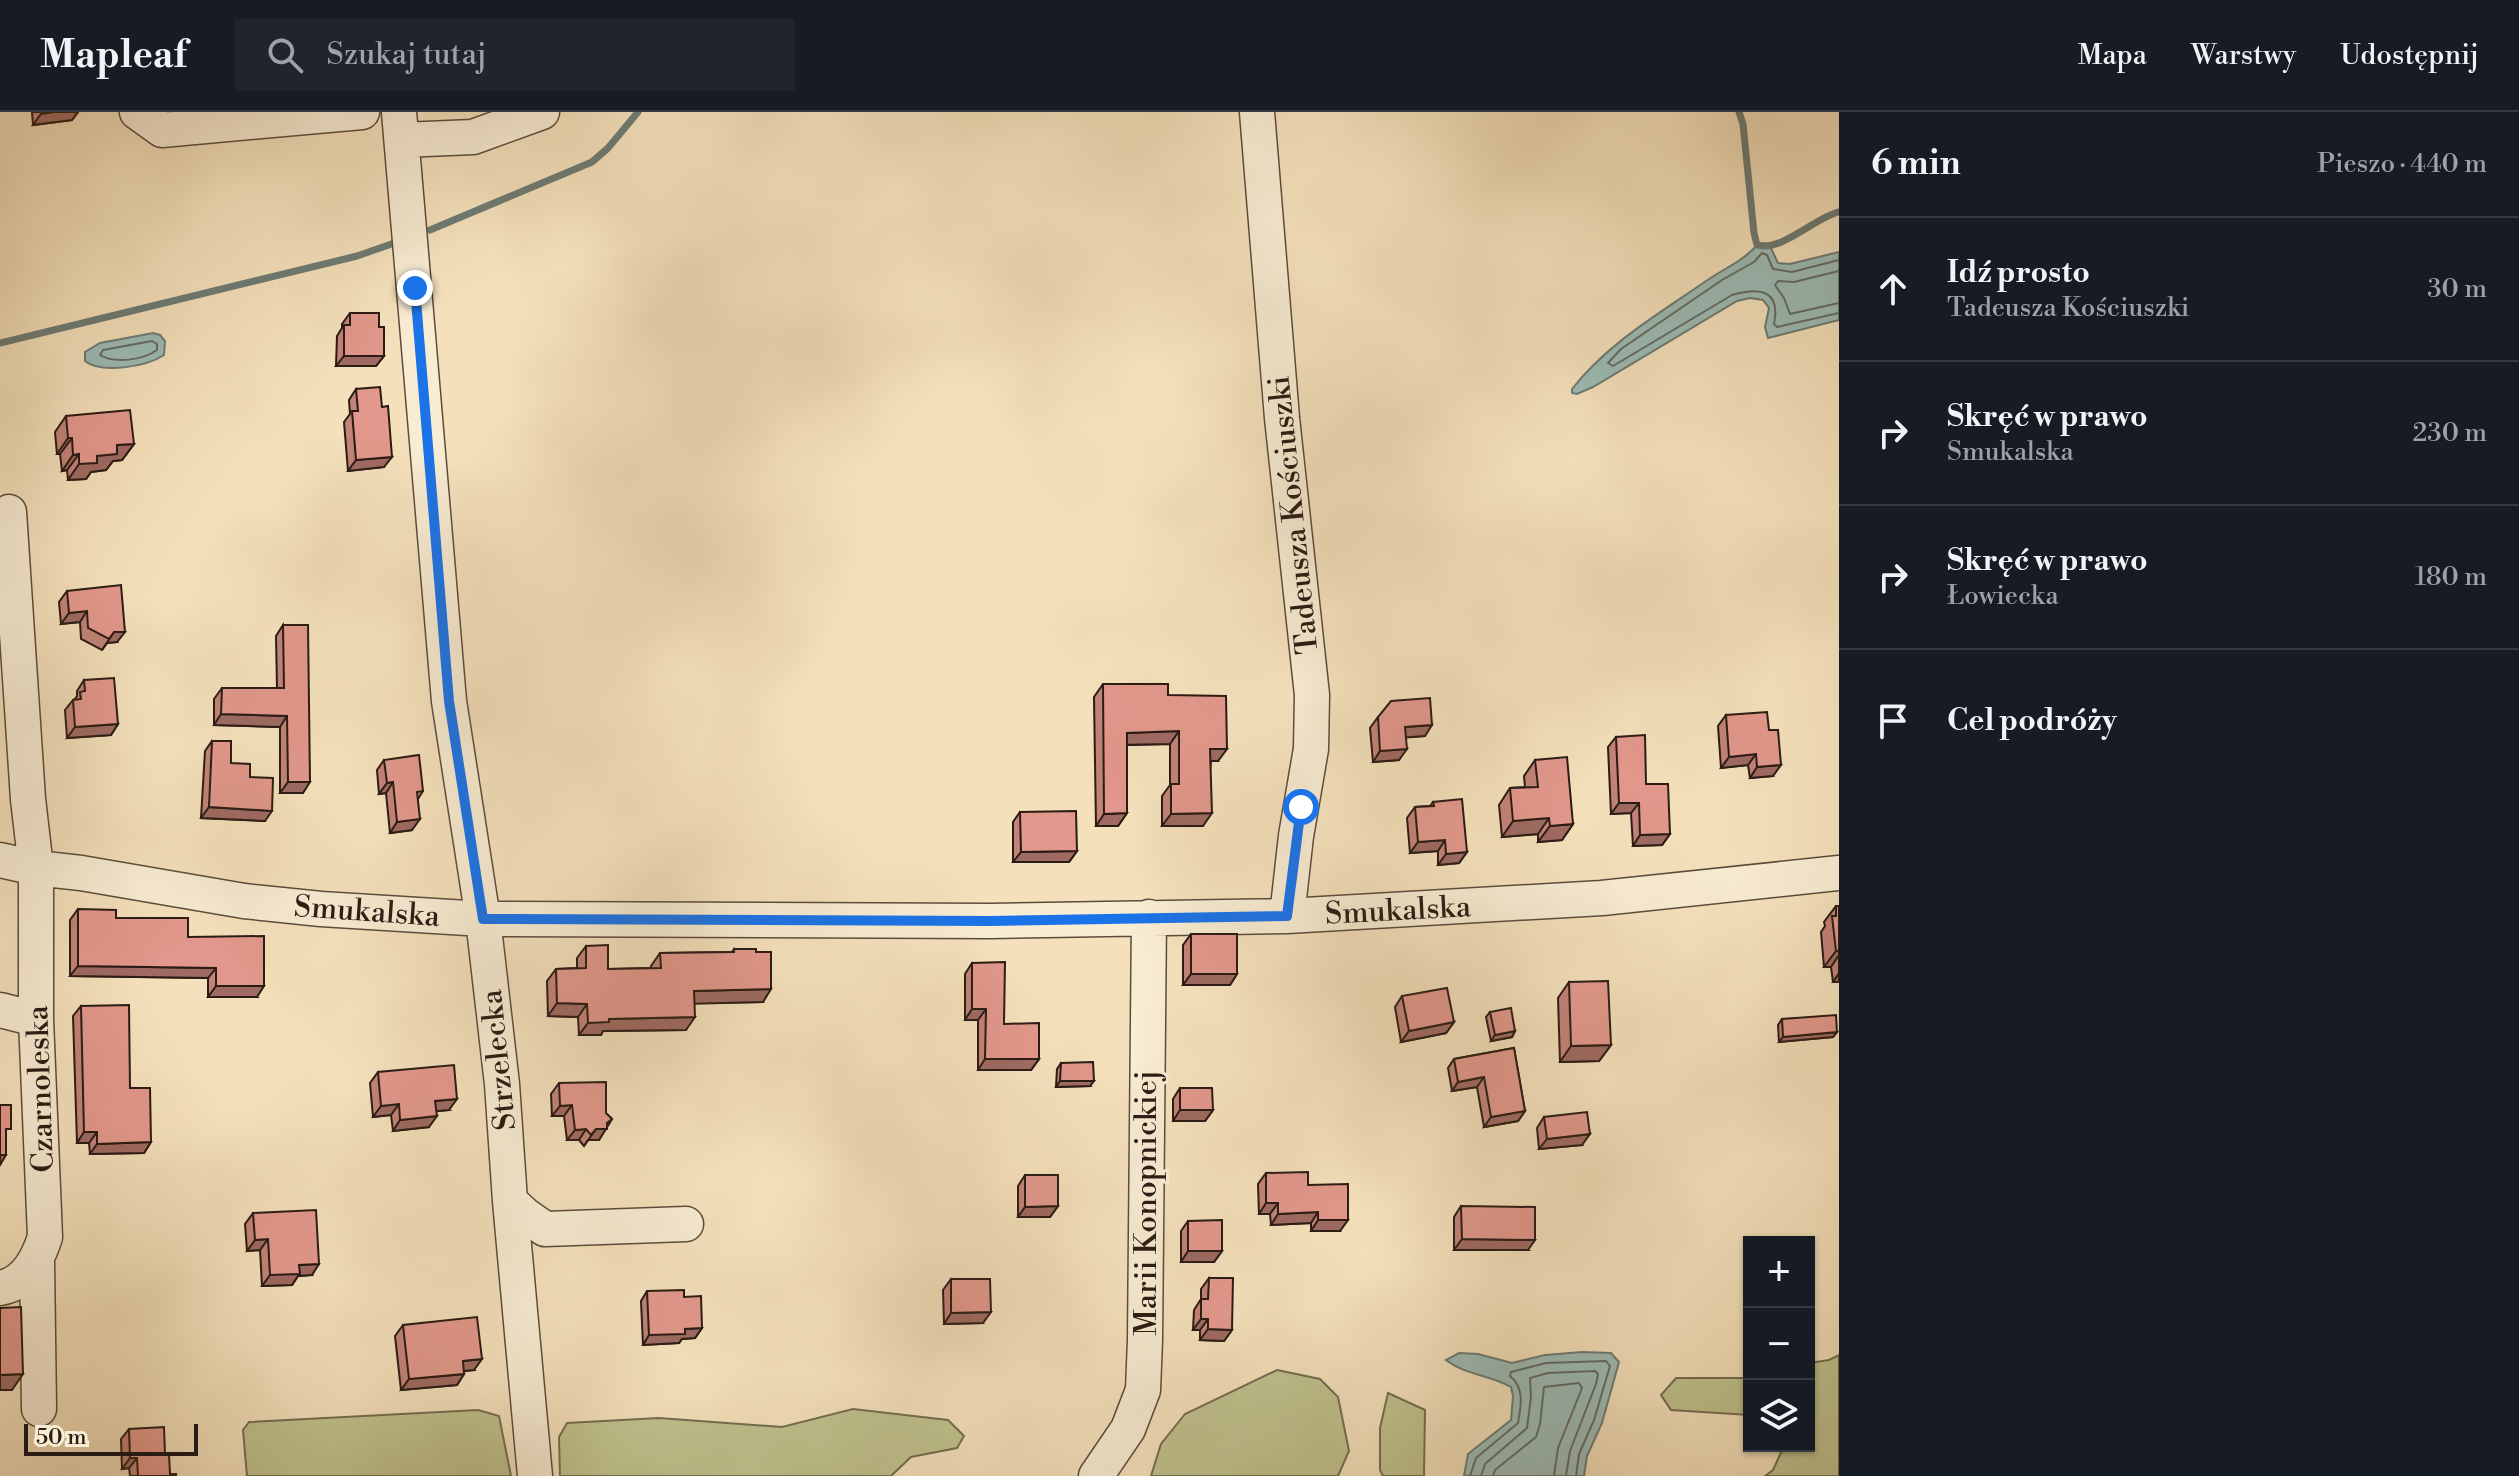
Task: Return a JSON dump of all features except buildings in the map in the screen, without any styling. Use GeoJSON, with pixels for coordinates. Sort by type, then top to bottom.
{"type":"FeatureCollection","features":[{"type":"Feature","properties":{"kind":"street"},"geometry":{"type":"LineString","coordinates":[[137,112],[162,130],[362,112]]}},
{"type":"Feature","properties":{"kind":"street"},"geometry":{"type":"LineString","coordinates":[[401,126],[473,137],[542,112]]}},
{"type":"Feature","properties":{"kind":"street","name":"Tadeusza Kościuszki"},"geometry":{"type":"LineString","coordinates":[[1257,112],[1282,418],[1312,695],[1311,749],[1296,836],[1287,916]]}},
{"type":"Feature","properties":{"kind":"street","name":"Strzelecka"},"geometry":{"type":"LineString","coordinates":[[401,126],[449,701],[483,919],[502,1084],[535,1476]]}},
{"type":"Feature","properties":{"kind":"street","name":"Czarnoleska"},"geometry":{"type":"LineString","coordinates":[[9,512],[27,783],[36,868],[36,1019],[45,1237],[37,1261],[39,1409]]}},
{"type":"Feature","properties":{"kind":"street","name":"Smukalska"},"geometry":{"type":"LineString","coordinates":[[0,860],[244,901],[483,919],[991,921],[1287,916],[1602,898],[1839,873]]}},
{"type":"Feature","properties":{"kind":"street","name":"Marii Konopnickiej"},"geometry":{"type":"LineString","coordinates":[[1096,1476],[1128,1429],[1143,1390],[1149,917]]}},
{"type":"Feature","properties":{"kind":"street"},"geometry":{"type":"LineString","coordinates":[[0,1010],[36,1019]]}},
{"type":"Feature","properties":{"kind":"street"},"geometry":{"type":"LineString","coordinates":[[510,1201],[545,1229],[686,1224]]}},
{"type":"Feature","properties":{"kind":"street"},"geometry":{"type":"LineString","coordinates":[[0,1288],[11,1286],[37,1261]]}},
{"type":"Feature","properties":{"kind":"green space"},"geometry":{"type":"Polygon","coordinates":[[[1839,1355],[1839,1476],[1765,1476],[1773,1470],[1781,1452],[1815,1452],[1815,1362],[1839,1355]]]}},
{"type":"Feature","properties":{"kind":"green space"},"geometry":{"type":"Polygon","coordinates":[[[1277,1370],[1320,1379],[1338,1397],[1349,1451],[1338,1476],[1151,1476],[1161,1444],[1185,1414],[1277,1370]]]}},
{"type":"Feature","properties":{"kind":"green space"},"geometry":{"type":"Polygon","coordinates":[[[1676,1378],[1743,1378],[1743,1415],[1671,1410],[1661,1395],[1676,1378]]]}},
{"type":"Feature","properties":{"kind":"green space"},"geometry":{"type":"Polygon","coordinates":[[[1388,1393],[1425,1410],[1424,1476],[1383,1476],[1380,1470],[1380,1428],[1388,1393]]]}},
{"type":"Feature","properties":{"kind":"green space"},"geometry":{"type":"Polygon","coordinates":[[[853,1409],[948,1420],[964,1436],[957,1448],[911,1457],[891,1476],[560,1476],[559,1437],[567,1423],[659,1418],[782,1427],[853,1409]]]}},
{"type":"Feature","properties":{"kind":"green space"},"geometry":{"type":"Polygon","coordinates":[[[478,1410],[499,1416],[511,1476],[247,1476],[243,1430],[249,1422],[478,1410]]]}},
{"type":"Feature","properties":{"kind":"water"},"geometry":{"type":"Polygon","coordinates":[[[1759,243],[1769,244],[1778,263],[1790,264],[1839,252],[1839,320],[1768,338],[1765,327],[1769,308],[1763,300],[1750,298],[1737,301],[1593,387],[1572,393],[1586,372],[1636,329],[1742,259],[1759,243]]]}},
{"type":"Feature","properties":{"kind":"water"},"geometry":{"type":"Polygon","coordinates":[[[153,333],[165,341],[164,355],[156,359],[135,366],[112,368],[85,361],[85,352],[100,343],[153,333]]]}},
{"type":"Feature","properties":{"kind":"water"},"geometry":{"type":"Polygon","coordinates":[[[1459,1353],[1478,1354],[1512,1363],[1545,1355],[1611,1353],[1619,1362],[1602,1423],[1587,1456],[1584,1476],[1464,1476],[1468,1454],[1511,1420],[1513,1396],[1511,1387],[1461,1369],[1446,1360],[1459,1353]]]}},
{"type":"Feature","properties":{"kind":"waterway"},"geometry":{"type":"LineString","coordinates":[[430,230],[592,162],[638,112]]}},
{"type":"Feature","properties":{"kind":"waterway"},"geometry":{"type":"LineString","coordinates":[[1739,112],[1757,245],[1777,244],[1839,212]]}},
{"type":"Feature","properties":{"kind":"waterway"},"geometry":{"type":"LineString","coordinates":[[0,343],[357,256],[400,241]]}},
{"type":"Feature","properties":{"kind":"route"},"geometry":{"type":"LineString","coordinates":[[415,288],[449,701],[483,919],[991,921],[1287,916],[1301,807]]}}]}
